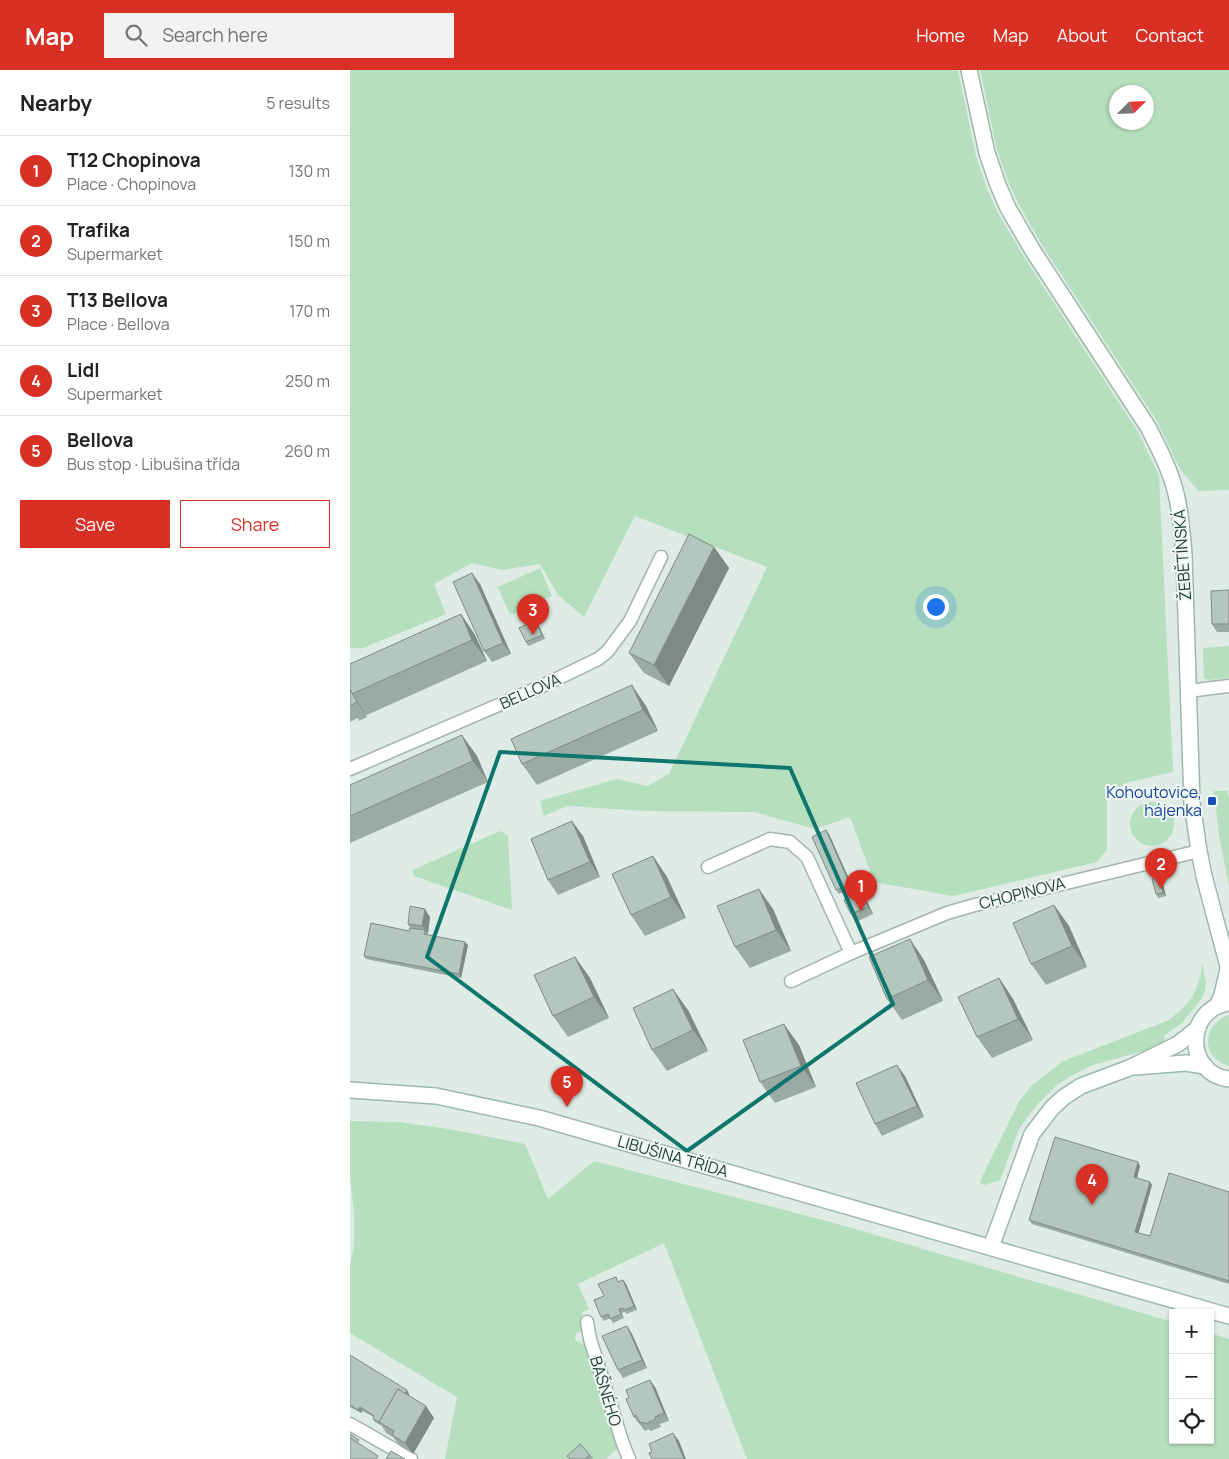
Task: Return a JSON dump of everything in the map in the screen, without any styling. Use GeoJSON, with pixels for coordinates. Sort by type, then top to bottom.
{"type":"FeatureCollection","features":[{"type":"Feature","properties":{"kind":"street","name":"ŽEBĚTÍNSKÁ"},"geometry":{"type":"LineString","coordinates":[[969,70],[987,153],[1008,208],[1033,251],[1148,427],[1171,475],[1178,501],[1184,546],[1192,803],[1199,851],[1229,970],[1222,995],[1223,1004]]}},
{"type":"Feature","properties":{"kind":"street","name":"BELLOVA"},"geometry":{"type":"LineString","coordinates":[[350,769],[538,688],[598,659],[607,652],[630,621],[661,557]]}},
{"type":"Feature","properties":{"kind":"street"},"geometry":{"type":"LineString","coordinates":[[1188,691],[1229,686]]}},
{"type":"Feature","properties":{"kind":"street"},"geometry":{"type":"LineString","coordinates":[[708,867],[770,839],[790,842],[807,857],[852,953]]}},
{"type":"Feature","properties":{"kind":"street","name":"CHOPINOVA"},"geometry":{"type":"LineString","coordinates":[[791,981],[947,913],[1199,851]]}},
{"type":"Feature","properties":{"kind":"street"},"geometry":{"type":"LineString","coordinates":[[1223,1004],[1206,1014],[1196,1034],[1196,1049],[1205,1066],[1218,1076],[1229,1079]]}},
{"type":"Feature","properties":{"kind":"street"},"geometry":{"type":"LineString","coordinates":[[991,1248],[1007,1208],[1029,1141],[1041,1120],[1064,1097],[1081,1086],[1129,1068],[1178,1044],[1198,1028]]}},
{"type":"Feature","properties":{"kind":"street"},"geometry":{"type":"LineString","coordinates":[[1129,1068],[1186,1063],[1205,1066]]}},
{"type":"Feature","properties":{"kind":"street","name":"LIBUŠINA TŘÍDA"},"geometry":{"type":"LineString","coordinates":[[350,1090],[436,1096],[539,1118],[1229,1316]]}},
{"type":"Feature","properties":{"kind":"street","name":"BAŠNÉHO"},"geometry":{"type":"LineString","coordinates":[[587,1322],[596,1358],[623,1444],[630,1459]]}},
{"type":"Feature","properties":{"kind":"street"},"geometry":{"type":"LineString","coordinates":[[350,1424],[411,1459]]}},
{"type":"Feature","properties":{"kind":"highlighted area"},"geometry":{"type":"Polygon","coordinates":[[[500,752],[790,768],[893,1004],[687,1151],[427,957],[500,752]]]}},
{"type":"Feature","properties":{"kind":"green space"},"geometry":{"type":"Polygon","coordinates":[[[350,70],[958,70],[976,156],[987,189],[998,213],[1024,257],[1138,432],[1159,475],[1173,772],[1125,783],[1107,800],[1107,849],[1097,862],[953,896],[874,882],[850,817],[815,829],[754,812],[645,811],[567,806],[544,816],[540,801],[617,779],[648,786],[669,774],[767,567],[635,516],[584,617],[558,595],[540,564],[502,570],[472,563],[434,584],[446,614],[363,648],[350,648],[350,70]]]}},
{"type":"Feature","properties":{"kind":"green space"},"geometry":{"type":"Polygon","coordinates":[[[980,70],[1229,70],[1229,490],[1199,491],[1181,471],[1157,421],[1042,245],[1008,181],[997,150],[980,70]]]}},
{"type":"Feature","properties":{"kind":"green space"},"geometry":{"type":"Polygon","coordinates":[[[540,568],[552,596],[510,615],[498,587],[540,568]]]}},
{"type":"Feature","properties":{"kind":"green space"},"geometry":{"type":"Polygon","coordinates":[[[1229,646],[1229,678],[1208,680],[1204,678],[1203,648],[1229,646]]]}},
{"type":"Feature","properties":{"kind":"green space"},"geometry":{"type":"Polygon","coordinates":[[[1214,791],[1227,791],[1229,797],[1229,886],[1219,835],[1214,791]]]}},
{"type":"Feature","properties":{"kind":"green space"},"geometry":{"type":"Polygon","coordinates":[[[1156,802],[1168,808],[1173,815],[1173,833],[1168,840],[1161,845],[1148,846],[1140,843],[1133,836],[1130,820],[1133,812],[1140,805],[1156,802]]]}},
{"type":"Feature","properties":{"kind":"green space"},"geometry":{"type":"Polygon","coordinates":[[[500,831],[508,835],[512,910],[414,876],[413,870],[500,831]]]}},
{"type":"Feature","properties":{"kind":"green space"},"geometry":{"type":"Polygon","coordinates":[[[1202,963],[1206,982],[1202,998],[1183,1022],[1164,1036],[1165,1042],[1143,1051],[1093,1065],[1058,1084],[1035,1107],[1019,1129],[1000,1180],[985,1185],[981,1184],[980,1181],[1019,1102],[1031,1086],[1062,1062],[1167,1021],[1181,1010],[1192,997],[1199,982],[1202,963]]]}},
{"type":"Feature","properties":{"kind":"green space"},"geometry":{"type":"Polygon","coordinates":[[[1229,1015],[1229,1066],[1213,1056],[1209,1049],[1208,1041],[1209,1033],[1214,1026],[1220,1019],[1229,1015]]]}},
{"type":"Feature","properties":{"kind":"green space"},"geometry":{"type":"Polygon","coordinates":[[[350,1121],[399,1122],[449,1129],[525,1144],[548,1199],[594,1161],[831,1222],[1169,1321],[1169,1444],[1214,1444],[1214,1334],[1229,1339],[1229,1459],[747,1459],[664,1243],[578,1284],[589,1309],[582,1312],[584,1331],[576,1333],[575,1340],[586,1345],[618,1447],[606,1459],[445,1459],[457,1397],[350,1333],[350,1266],[354,1245],[354,1214],[350,1174],[350,1121]]]}},
{"type":"Feature","properties":{"kind":"building"},"geometry":{"type":"Polygon","coordinates":[[[689,534],[714,547],[654,665],[629,653],[689,534]]]}},
{"type":"Feature","properties":{"kind":"building"},"geometry":{"type":"Polygon","coordinates":[[[472,573],[503,643],[484,651],[453,582],[472,573]]]}},
{"type":"Feature","properties":{"kind":"building"},"geometry":{"type":"Polygon","coordinates":[[[1229,590],[1229,624],[1212,624],[1211,591],[1229,590]]]}},
{"type":"Feature","properties":{"kind":"building"},"geometry":{"type":"Polygon","coordinates":[[[461,614],[472,640],[352,694],[350,689],[350,664],[461,614]]]}},
{"type":"Feature","properties":{"kind":"building"},"geometry":{"type":"Polygon","coordinates":[[[536,620],[542,635],[526,642],[519,628],[536,620]]]}},
{"type":"Feature","properties":{"kind":"building"},"geometry":{"type":"Polygon","coordinates":[[[632,685],[643,710],[522,764],[511,739],[632,685]]]}},
{"type":"Feature","properties":{"kind":"building"},"geometry":{"type":"Polygon","coordinates":[[[350,689],[357,702],[350,706],[350,689]]]}},
{"type":"Feature","properties":{"kind":"building"},"geometry":{"type":"Polygon","coordinates":[[[462,735],[473,761],[350,816],[350,785],[462,735]]]}},
{"type":"Feature","properties":{"kind":"building"},"geometry":{"type":"Polygon","coordinates":[[[572,821],[590,862],[548,880],[531,839],[572,821]]]}},
{"type":"Feature","properties":{"kind":"building"},"geometry":{"type":"Polygon","coordinates":[[[826,830],[850,884],[836,890],[812,837],[826,830]]]}},
{"type":"Feature","properties":{"kind":"building"},"geometry":{"type":"Polygon","coordinates":[[[653,856],[671,897],[631,915],[612,874],[653,856]]]}},
{"type":"Feature","properties":{"kind":"building"},"geometry":{"type":"Polygon","coordinates":[[[1160,877],[1163,893],[1156,894],[1152,879],[1160,877]]]}},
{"type":"Feature","properties":{"kind":"building"},"geometry":{"type":"Polygon","coordinates":[[[759,889],[776,930],[735,947],[717,906],[759,889]]]}},
{"type":"Feature","properties":{"kind":"building"},"geometry":{"type":"Polygon","coordinates":[[[861,892],[868,907],[851,914],[844,900],[861,892]]]}},
{"type":"Feature","properties":{"kind":"building"},"geometry":{"type":"Polygon","coordinates":[[[1054,905],[1072,946],[1031,964],[1013,923],[1054,905]]]}},
{"type":"Feature","properties":{"kind":"building"},"geometry":{"type":"Polygon","coordinates":[[[410,906],[425,909],[422,926],[408,924],[410,906]]]}},
{"type":"Feature","properties":{"kind":"building"},"geometry":{"type":"Polygon","coordinates":[[[371,923],[409,931],[410,928],[425,930],[424,934],[465,942],[459,974],[364,956],[371,923]]]}},
{"type":"Feature","properties":{"kind":"building"},"geometry":{"type":"Polygon","coordinates":[[[910,939],[928,980],[887,999],[869,957],[910,939]]]}},
{"type":"Feature","properties":{"kind":"building"},"geometry":{"type":"Polygon","coordinates":[[[575,957],[594,997],[553,1016],[534,975],[575,957]]]}},
{"type":"Feature","properties":{"kind":"building"},"geometry":{"type":"Polygon","coordinates":[[[999,978],[1018,1019],[977,1037],[958,997],[999,978]]]}},
{"type":"Feature","properties":{"kind":"building"},"geometry":{"type":"Polygon","coordinates":[[[673,989],[693,1030],[652,1050],[633,1008],[673,989]]]}},
{"type":"Feature","properties":{"kind":"building"},"geometry":{"type":"Polygon","coordinates":[[[784,1024],[801,1066],[760,1082],[743,1040],[784,1024]]]}},
{"type":"Feature","properties":{"kind":"building"},"geometry":{"type":"Polygon","coordinates":[[[897,1065],[917,1106],[875,1124],[856,1083],[897,1065]]]}},
{"type":"Feature","properties":{"kind":"building"},"geometry":{"type":"Polygon","coordinates":[[[1055,1137],[1138,1162],[1134,1177],[1150,1182],[1135,1232],[1150,1236],[1169,1173],[1229,1192],[1229,1281],[1029,1220],[1055,1137]]]}},
{"type":"Feature","properties":{"kind":"building"},"geometry":{"type":"Polygon","coordinates":[[[616,1277],[618,1282],[623,1280],[634,1306],[624,1310],[623,1308],[619,1309],[621,1314],[610,1319],[608,1314],[601,1317],[594,1300],[604,1296],[598,1284],[616,1277]]]}},
{"type":"Feature","properties":{"kind":"building"},"geometry":{"type":"Polygon","coordinates":[[[627,1326],[642,1360],[618,1370],[602,1336],[627,1326]]]}},
{"type":"Feature","properties":{"kind":"building"},"geometry":{"type":"Polygon","coordinates":[[[350,1355],[407,1390],[405,1394],[398,1389],[379,1422],[373,1419],[374,1416],[360,1407],[358,1410],[350,1405],[350,1355]]]}},
{"type":"Feature","properties":{"kind":"building"},"geometry":{"type":"Polygon","coordinates":[[[650,1380],[664,1413],[645,1424],[644,1422],[640,1423],[636,1415],[634,1417],[626,1399],[629,1398],[626,1390],[650,1380]]]}},
{"type":"Feature","properties":{"kind":"building"},"geometry":{"type":"Polygon","coordinates":[[[398,1389],[426,1406],[405,1443],[392,1435],[394,1431],[379,1422],[398,1389]]]}},
{"type":"Feature","properties":{"kind":"building"},"geometry":{"type":"Polygon","coordinates":[[[673,1433],[684,1459],[652,1459],[649,1453],[652,1452],[649,1444],[673,1433]]]}},
{"type":"Feature","properties":{"kind":"building"},"geometry":{"type":"Polygon","coordinates":[[[350,1434],[359,1440],[357,1443],[350,1438],[350,1434]]]}},
{"type":"Feature","properties":{"kind":"building"},"geometry":{"type":"Polygon","coordinates":[[[350,1438],[378,1456],[376,1459],[350,1459],[350,1438]]]}},
{"type":"Feature","properties":{"kind":"building"},"geometry":{"type":"Polygon","coordinates":[[[580,1444],[590,1455],[585,1459],[570,1459],[567,1456],[580,1444]]]}},
{"type":"Feature","properties":{"kind":"building"},"geometry":{"type":"Polygon","coordinates":[[[391,1451],[405,1459],[386,1459],[391,1451]]]}},
{"type":"Feature","properties":{"kind":"place","name":"T13 Bellova"},"geometry":{"type":"Point","coordinates":[533,635]}},
{"type":"Feature","properties":{"kind":"place","name":"Kohoutovice, hájenka"},"geometry":{"type":"Point","coordinates":[1212,801]}},
{"type":"Feature","properties":{"kind":"place","name":"Trafika"},"geometry":{"type":"Point","coordinates":[1161,889]}},
{"type":"Feature","properties":{"kind":"place","name":"T12 Chopinova"},"geometry":{"type":"Point","coordinates":[861,911]}},
{"type":"Feature","properties":{"kind":"place","name":"Bellova"},"geometry":{"type":"Point","coordinates":[567,1107]}},
{"type":"Feature","properties":{"kind":"place","name":"Lidl"},"geometry":{"type":"Point","coordinates":[1092,1205]}}]}
